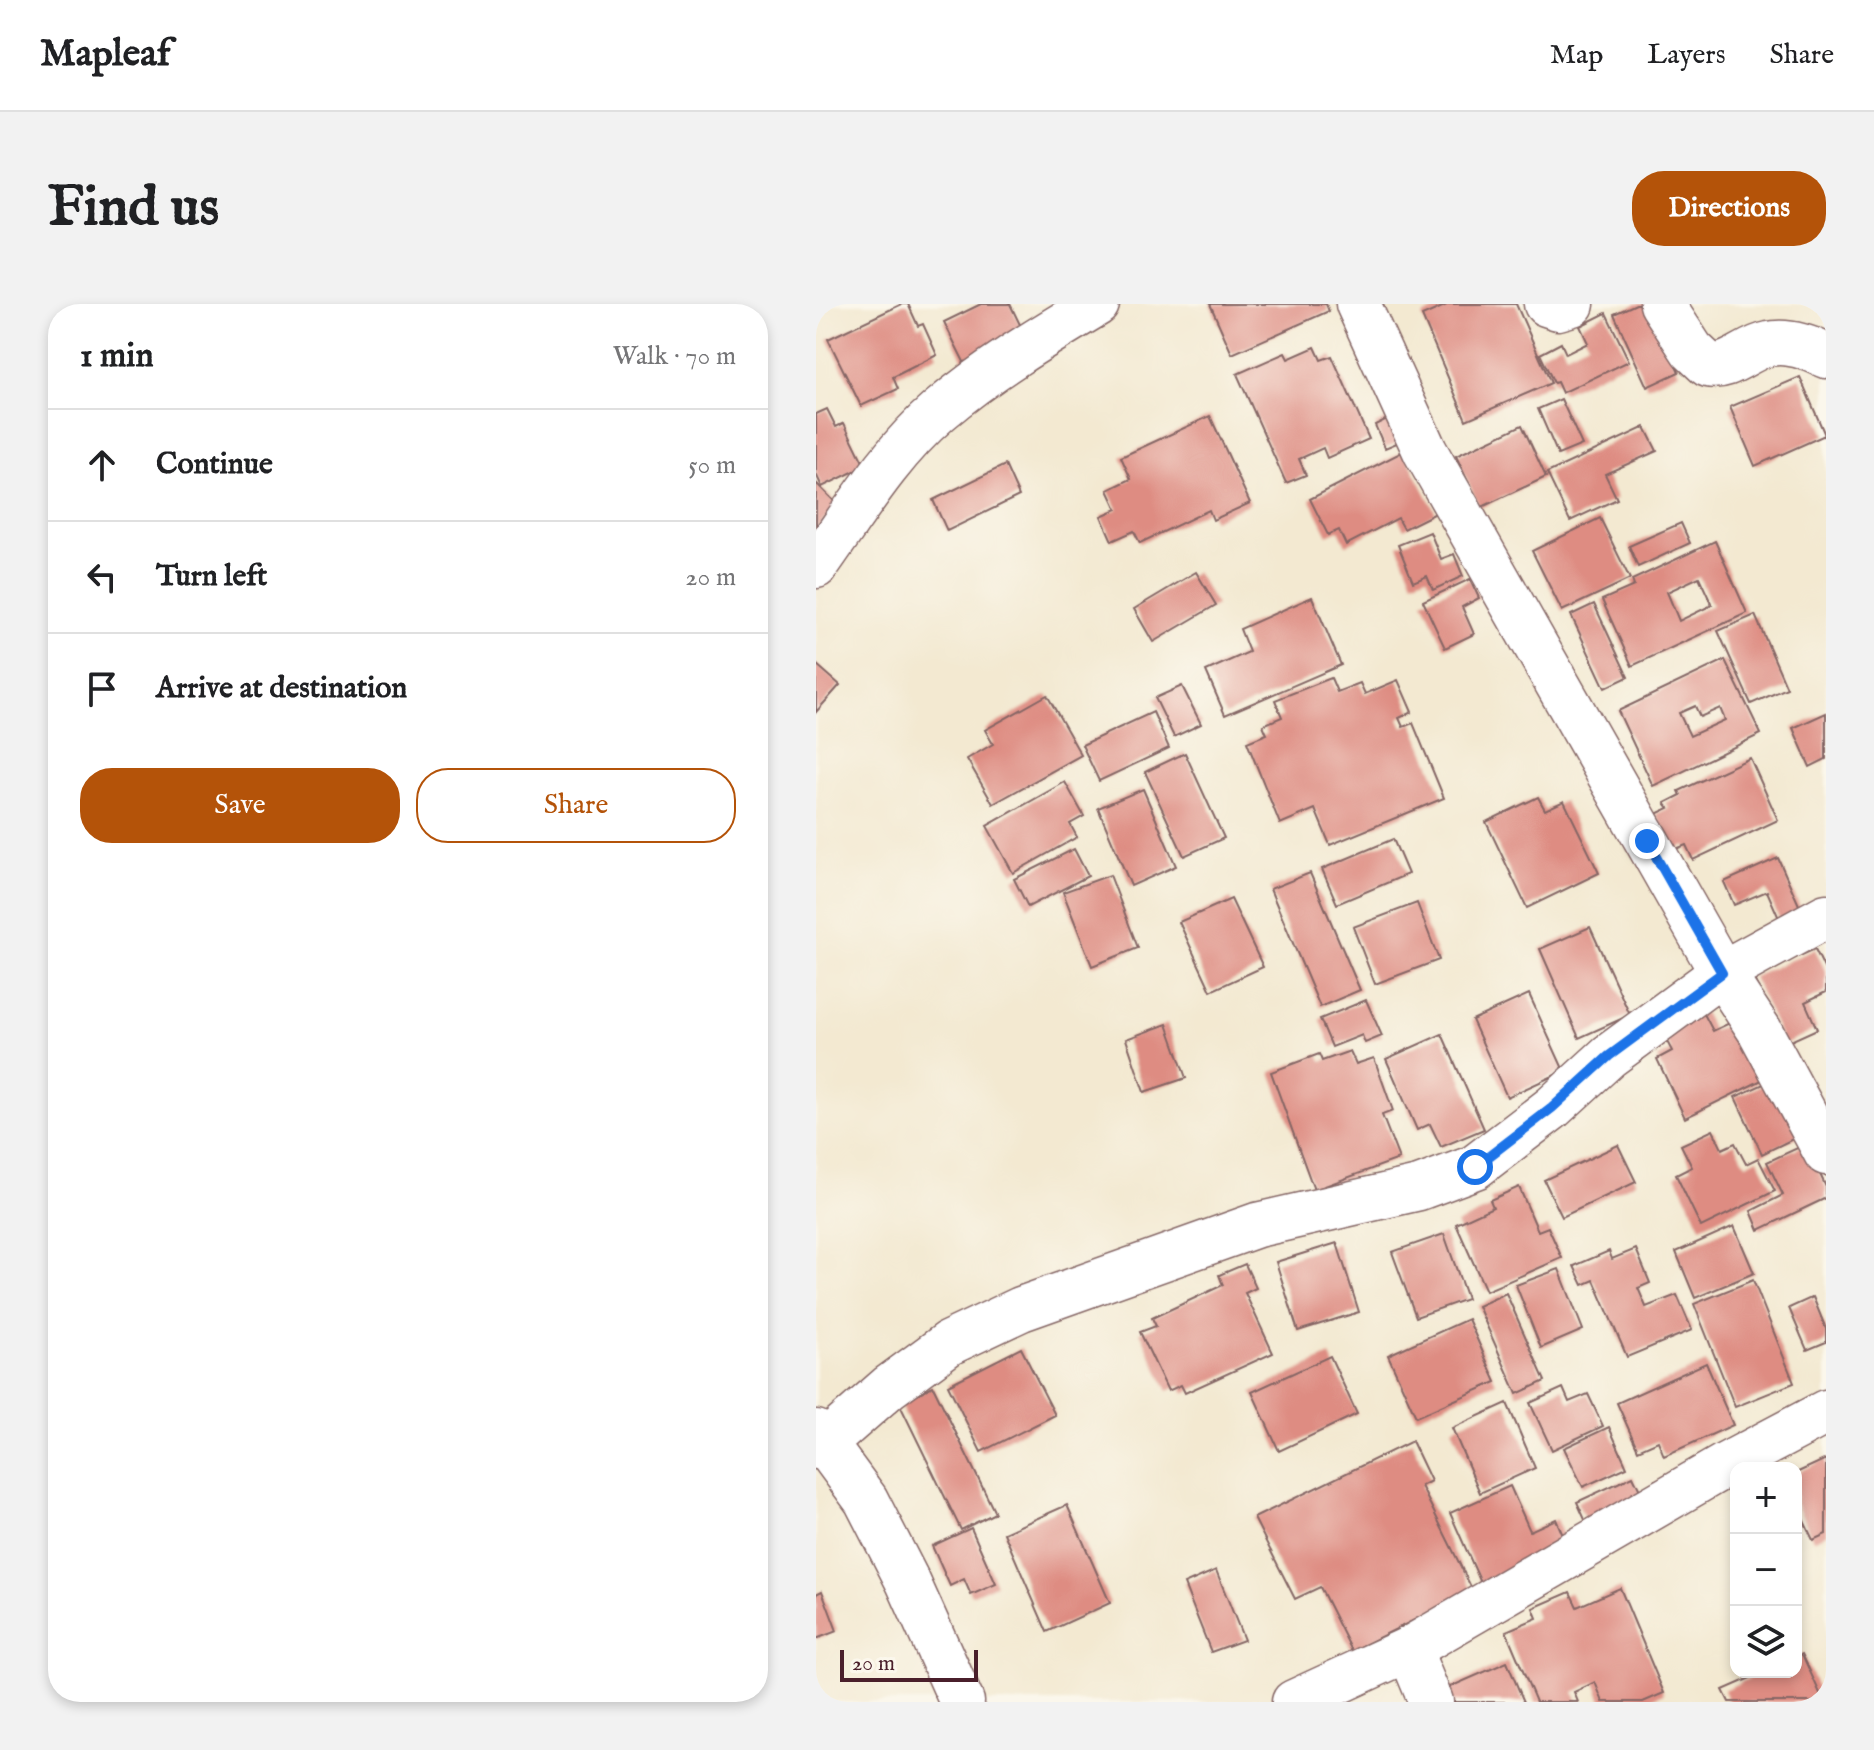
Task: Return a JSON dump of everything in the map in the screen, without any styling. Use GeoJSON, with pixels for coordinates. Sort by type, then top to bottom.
{"type":"FeatureCollection","features":[{"type":"Feature","properties":{"kind":"street"},"geometry":{"type":"LineString","coordinates":[[816,566],[881,474],[937,413],[1010,358],[1097,304]]}},
{"type":"Feature","properties":{"kind":"street"},"geometry":{"type":"LineString","coordinates":[[1546,304],[1558,308],[1572,304]]}},
{"type":"Feature","properties":{"kind":"street"},"geometry":{"type":"LineString","coordinates":[[1662,304],[1692,350],[1713,367],[1727,364],[1771,343],[1795,345],[1826,356]]}},
{"type":"Feature","properties":{"kind":"street"},"geometry":{"type":"LineString","coordinates":[[1375,309],[1425,451],[1722,973],[1760,1031],[1826,1153]]}},
{"type":"Feature","properties":{"kind":"street"},"geometry":{"type":"LineString","coordinates":[[962,1702],[908,1582],[866,1500],[819,1441],[949,1343],[1021,1309],[1257,1225],[1419,1188],[1475,1167],[1552,1108],[1609,1056],[1722,973],[1826,916]]}},
{"type":"Feature","properties":{"kind":"street"},"geometry":{"type":"LineString","coordinates":[[1294,1702],[1409,1649],[1724,1466],[1826,1412]]}},
{"type":"Feature","properties":{"kind":"street"},"geometry":{"type":"LineString","coordinates":[[1409,1649],[1431,1702]]}},
{"type":"Feature","properties":{"kind":"building"},"geometry":{"type":"Polygon","coordinates":[[[902,304],[908,304],[918,326],[923,324],[937,355],[893,377],[898,389],[861,406],[828,339],[902,304]]]}},
{"type":"Feature","properties":{"kind":"building"},"geometry":{"type":"Polygon","coordinates":[[[981,304],[1010,304],[1026,337],[966,366],[944,322],[981,304]]]}},
{"type":"Feature","properties":{"kind":"building"},"geometry":{"type":"Polygon","coordinates":[[[1210,304],[1326,304],[1329,311],[1232,354],[1210,304]]]}},
{"type":"Feature","properties":{"kind":"building"},"geometry":{"type":"Polygon","coordinates":[[[1449,304],[1516,304],[1551,383],[1466,420],[1422,316],[1449,304]]]}},
{"type":"Feature","properties":{"kind":"building"},"geometry":{"type":"Polygon","coordinates":[[[1636,304],[1649,304],[1679,372],[1647,387],[1614,314],[1636,304]]]}},
{"type":"Feature","properties":{"kind":"building"},"geometry":{"type":"Polygon","coordinates":[[[1606,313],[1629,361],[1562,393],[1540,354],[1561,343],[1566,354],[1588,343],[1580,326],[1606,313]]]}},
{"type":"Feature","properties":{"kind":"building"},"geometry":{"type":"Polygon","coordinates":[[[1315,347],[1321,360],[1332,356],[1369,439],[1327,458],[1323,448],[1299,459],[1306,475],[1286,483],[1237,374],[1285,353],[1288,359],[1315,347]]]}},
{"type":"Feature","properties":{"kind":"building"},"geometry":{"type":"Polygon","coordinates":[[[1800,377],[1825,435],[1755,466],[1730,407],[1800,377]]]}},
{"type":"Feature","properties":{"kind":"building"},"geometry":{"type":"Polygon","coordinates":[[[1561,399],[1582,445],[1558,455],[1538,409],[1561,399]]]}},
{"type":"Feature","properties":{"kind":"building"},"geometry":{"type":"Polygon","coordinates":[[[827,409],[836,427],[844,423],[865,466],[822,487],[816,474],[816,414],[827,409]]]}},
{"type":"Feature","properties":{"kind":"building"},"geometry":{"type":"Polygon","coordinates":[[[1210,416],[1250,503],[1213,520],[1209,510],[1140,543],[1134,531],[1112,541],[1101,516],[1117,509],[1108,490],[1131,479],[1121,457],[1210,416]]]}},
{"type":"Feature","properties":{"kind":"building"},"geometry":{"type":"Polygon","coordinates":[[[1393,416],[1404,440],[1385,448],[1375,425],[1393,416]]]}},
{"type":"Feature","properties":{"kind":"building"},"geometry":{"type":"Polygon","coordinates":[[[1522,425],[1546,477],[1480,508],[1456,456],[1522,425]]]}},
{"type":"Feature","properties":{"kind":"building"},"geometry":{"type":"Polygon","coordinates":[[[1645,427],[1657,451],[1605,474],[1617,499],[1570,521],[1547,473],[1645,427]]]}},
{"type":"Feature","properties":{"kind":"building"},"geometry":{"type":"Polygon","coordinates":[[[1404,451],[1436,513],[1404,529],[1398,518],[1346,545],[1339,530],[1328,535],[1310,499],[1404,451]]]}},
{"type":"Feature","properties":{"kind":"building"},"geometry":{"type":"Polygon","coordinates":[[[1005,465],[1019,496],[947,531],[933,500],[1005,465]]]}},
{"type":"Feature","properties":{"kind":"building"},"geometry":{"type":"Polygon","coordinates":[[[816,483],[838,505],[816,528],[816,483]]]}},
{"type":"Feature","properties":{"kind":"building"},"geometry":{"type":"Polygon","coordinates":[[[1600,518],[1630,579],[1562,611],[1532,551],[1600,518]]]}},
{"type":"Feature","properties":{"kind":"building"},"geometry":{"type":"Polygon","coordinates":[[[1681,523],[1690,543],[1638,567],[1629,546],[1681,523]]]}},
{"type":"Feature","properties":{"kind":"building"},"geometry":{"type":"Polygon","coordinates":[[[1430,532],[1441,559],[1454,554],[1463,576],[1433,590],[1427,576],[1413,582],[1398,545],[1430,532]]]}},
{"type":"Feature","properties":{"kind":"building"},"geometry":{"type":"Polygon","coordinates":[[[1715,541],[1747,613],[1632,666],[1602,600],[1634,586],[1632,580],[1715,541]],[[1699,577],[1667,592],[1679,621],[1712,605],[1699,577]]]}},
{"type":"Feature","properties":{"kind":"building"},"geometry":{"type":"Polygon","coordinates":[[[1196,572],[1216,605],[1153,642],[1134,609],[1196,572]]]}},
{"type":"Feature","properties":{"kind":"building"},"geometry":{"type":"Polygon","coordinates":[[[1470,579],[1479,598],[1462,607],[1474,634],[1445,648],[1423,601],[1470,579]]]}},
{"type":"Feature","properties":{"kind":"building"},"geometry":{"type":"Polygon","coordinates":[[[1312,597],[1341,665],[1225,715],[1206,671],[1249,652],[1240,629],[1312,597]]]}},
{"type":"Feature","properties":{"kind":"building"},"geometry":{"type":"Polygon","coordinates":[[[1594,604],[1628,677],[1605,688],[1571,615],[1594,604]]]}},
{"type":"Feature","properties":{"kind":"building"},"geometry":{"type":"Polygon","coordinates":[[[1755,615],[1787,688],[1751,704],[1718,631],[1755,615]]]}},
{"type":"Feature","properties":{"kind":"building"},"geometry":{"type":"Polygon","coordinates":[[[1725,660],[1761,734],[1653,786],[1618,711],[1725,660]],[[1695,706],[1679,713],[1690,736],[1725,720],[1720,708],[1700,717],[1695,706]]]}},
{"type":"Feature","properties":{"kind":"building"},"geometry":{"type":"Polygon","coordinates":[[[816,664],[840,685],[816,712],[816,664]]]}},
{"type":"Feature","properties":{"kind":"building"},"geometry":{"type":"Polygon","coordinates":[[[1331,678],[1337,692],[1360,683],[1365,694],[1398,680],[1412,712],[1399,718],[1403,727],[1413,723],[1444,798],[1330,845],[1315,809],[1280,824],[1247,742],[1267,734],[1263,725],[1282,717],[1275,700],[1331,678]]]}},
{"type":"Feature","properties":{"kind":"building"},"geometry":{"type":"Polygon","coordinates":[[[1182,686],[1201,724],[1174,737],[1155,698],[1182,686]]]}},
{"type":"Feature","properties":{"kind":"building"},"geometry":{"type":"Polygon","coordinates":[[[1047,695],[1081,755],[993,804],[967,759],[993,744],[985,730],[1047,695]]]}},
{"type":"Feature","properties":{"kind":"building"},"geometry":{"type":"Polygon","coordinates":[[[1153,712],[1169,748],[1099,781],[1082,745],[1153,712]]]}},
{"type":"Feature","properties":{"kind":"building"},"geometry":{"type":"Polygon","coordinates":[[[1826,713],[1826,759],[1810,767],[1793,728],[1826,713]]]}},
{"type":"Feature","properties":{"kind":"building"},"geometry":{"type":"Polygon","coordinates":[[[1185,753],[1224,838],[1184,856],[1145,772],[1185,753]]]}},
{"type":"Feature","properties":{"kind":"building"},"geometry":{"type":"Polygon","coordinates":[[[1750,758],[1778,820],[1693,860],[1686,845],[1673,850],[1656,814],[1669,808],[1665,803],[1681,795],[1679,791],[1750,758]]]}},
{"type":"Feature","properties":{"kind":"building"},"geometry":{"type":"Polygon","coordinates":[[[1065,782],[1084,816],[1070,824],[1077,837],[1013,873],[987,826],[1065,782]]]}},
{"type":"Feature","properties":{"kind":"building"},"geometry":{"type":"Polygon","coordinates":[[[1143,789],[1176,866],[1131,886],[1098,808],[1143,789]]]}},
{"type":"Feature","properties":{"kind":"building"},"geometry":{"type":"Polygon","coordinates":[[[1538,797],[1545,810],[1564,801],[1599,873],[1527,908],[1486,822],[1538,797]]]}},
{"type":"Feature","properties":{"kind":"building"},"geometry":{"type":"Polygon","coordinates":[[[1393,839],[1408,874],[1337,904],[1322,869],[1393,839]]]}},
{"type":"Feature","properties":{"kind":"building"},"geometry":{"type":"Polygon","coordinates":[[[1074,849],[1088,876],[1028,907],[1014,879],[1074,849]]]}},
{"type":"Feature","properties":{"kind":"building"},"geometry":{"type":"Polygon","coordinates":[[[1778,858],[1803,914],[1781,923],[1767,891],[1734,905],[1724,882],[1778,858]]]}},
{"type":"Feature","properties":{"kind":"building"},"geometry":{"type":"Polygon","coordinates":[[[1310,873],[1360,990],[1320,1007],[1270,889],[1310,873]]]}},
{"type":"Feature","properties":{"kind":"building"},"geometry":{"type":"Polygon","coordinates":[[[1110,875],[1138,948],[1092,966],[1063,892],[1110,875]]]}},
{"type":"Feature","properties":{"kind":"building"},"geometry":{"type":"Polygon","coordinates":[[[1231,899],[1263,967],[1211,991],[1179,922],[1231,899]]]}},
{"type":"Feature","properties":{"kind":"building"},"geometry":{"type":"Polygon","coordinates":[[[1417,903],[1439,960],[1375,984],[1353,927],[1417,903]]]}},
{"type":"Feature","properties":{"kind":"building"},"geometry":{"type":"Polygon","coordinates":[[[1590,927],[1630,1015],[1579,1038],[1540,949],[1590,927]]]}},
{"type":"Feature","properties":{"kind":"building"},"geometry":{"type":"Polygon","coordinates":[[[1815,949],[1826,972],[1826,992],[1805,1002],[1817,1029],[1784,1044],[1753,977],[1815,949]]]}},
{"type":"Feature","properties":{"kind":"building"},"geometry":{"type":"Polygon","coordinates":[[[1529,994],[1564,1071],[1507,1097],[1472,1020],[1529,994]]]}},
{"type":"Feature","properties":{"kind":"building"},"geometry":{"type":"Polygon","coordinates":[[[1366,1000],[1382,1036],[1365,1043],[1362,1035],[1332,1047],[1320,1019],[1366,1000]]]}},
{"type":"Feature","properties":{"kind":"building"},"geometry":{"type":"Polygon","coordinates":[[[1703,1012],[1713,1031],[1738,1019],[1766,1078],[1685,1118],[1657,1059],[1672,1051],[1662,1032],[1703,1012]]]}},
{"type":"Feature","properties":{"kind":"building"},"geometry":{"type":"Polygon","coordinates":[[[1167,1024],[1186,1078],[1144,1092],[1126,1039],[1167,1024]]]}},
{"type":"Feature","properties":{"kind":"building"},"geometry":{"type":"Polygon","coordinates":[[[1442,1034],[1484,1129],[1441,1147],[1430,1124],[1417,1130],[1386,1059],[1442,1034]]]}},
{"type":"Feature","properties":{"kind":"building"},"geometry":{"type":"Polygon","coordinates":[[[1350,1051],[1356,1064],[1374,1058],[1393,1111],[1382,1115],[1399,1159],[1314,1190],[1271,1072],[1319,1054],[1322,1061],[1350,1051]]]}},
{"type":"Feature","properties":{"kind":"building"},"geometry":{"type":"Polygon","coordinates":[[[1768,1082],[1803,1134],[1762,1154],[1735,1097],[1768,1082]]]}},
{"type":"Feature","properties":{"kind":"building"},"geometry":{"type":"Polygon","coordinates":[[[1713,1130],[1722,1149],[1735,1143],[1746,1164],[1758,1158],[1775,1191],[1701,1227],[1676,1175],[1692,1167],[1681,1145],[1713,1130]]]}},
{"type":"Feature","properties":{"kind":"building"},"geometry":{"type":"Polygon","coordinates":[[[1806,1144],[1826,1187],[1826,1198],[1759,1230],[1751,1211],[1783,1195],[1767,1162],[1806,1144]]]}},
{"type":"Feature","properties":{"kind":"building"},"geometry":{"type":"Polygon","coordinates":[[[1618,1145],[1636,1182],[1562,1217],[1544,1180],[1618,1145]]]}},
{"type":"Feature","properties":{"kind":"building"},"geometry":{"type":"Polygon","coordinates":[[[1519,1187],[1538,1231],[1548,1227],[1562,1258],[1486,1291],[1456,1224],[1493,1207],[1490,1200],[1519,1187]]]}},
{"type":"Feature","properties":{"kind":"building"},"geometry":{"type":"Polygon","coordinates":[[[1734,1226],[1754,1273],[1695,1298],[1676,1252],[1734,1226]]]}},
{"type":"Feature","properties":{"kind":"building"},"geometry":{"type":"Polygon","coordinates":[[[1444,1234],[1467,1299],[1416,1317],[1392,1252],[1444,1234]]]}},
{"type":"Feature","properties":{"kind":"building"},"geometry":{"type":"Polygon","coordinates":[[[1337,1243],[1359,1312],[1298,1331],[1276,1262],[1337,1243]]]}},
{"type":"Feature","properties":{"kind":"building"},"geometry":{"type":"Polygon","coordinates":[[[1636,1249],[1650,1283],[1638,1288],[1646,1307],[1677,1295],[1692,1330],[1627,1357],[1594,1280],[1583,1285],[1574,1266],[1609,1251],[1612,1259],[1636,1249]]]}},
{"type":"Feature","properties":{"kind":"building"},"geometry":{"type":"Polygon","coordinates":[[[1245,1264],[1256,1288],[1245,1293],[1273,1353],[1185,1393],[1181,1385],[1168,1391],[1140,1332],[1156,1326],[1152,1318],[1223,1285],[1219,1275],[1245,1264]]]}},
{"type":"Feature","properties":{"kind":"building"},"geometry":{"type":"Polygon","coordinates":[[[1559,1269],[1583,1330],[1541,1348],[1516,1285],[1559,1269]]]}},
{"type":"Feature","properties":{"kind":"building"},"geometry":{"type":"Polygon","coordinates":[[[1753,1280],[1794,1383],[1735,1407],[1694,1304],[1753,1280]]]}},
{"type":"Feature","properties":{"kind":"building"},"geometry":{"type":"Polygon","coordinates":[[[1506,1293],[1545,1381],[1517,1394],[1478,1306],[1506,1293]]]}},
{"type":"Feature","properties":{"kind":"building"},"geometry":{"type":"Polygon","coordinates":[[[1813,1297],[1826,1329],[1826,1342],[1807,1350],[1789,1308],[1813,1297]]]}},
{"type":"Feature","properties":{"kind":"building"},"geometry":{"type":"Polygon","coordinates":[[[1468,1319],[1496,1382],[1416,1417],[1388,1355],[1468,1319]]]}},
{"type":"Feature","properties":{"kind":"building"},"geometry":{"type":"Polygon","coordinates":[[[1021,1348],[1055,1415],[981,1452],[948,1385],[1021,1348]]]}},
{"type":"Feature","properties":{"kind":"building"},"geometry":{"type":"Polygon","coordinates":[[[1330,1356],[1357,1414],[1279,1451],[1252,1392],[1330,1356]]]}},
{"type":"Feature","properties":{"kind":"building"},"geometry":{"type":"Polygon","coordinates":[[[1706,1363],[1733,1425],[1664,1456],[1658,1441],[1638,1450],[1617,1403],[1706,1363]]]}},
{"type":"Feature","properties":{"kind":"building"},"geometry":{"type":"Polygon","coordinates":[[[933,1386],[995,1513],[961,1530],[899,1403],[933,1386]]]}},
{"type":"Feature","properties":{"kind":"building"},"geometry":{"type":"Polygon","coordinates":[[[1563,1388],[1569,1402],[1588,1394],[1603,1426],[1552,1450],[1530,1403],[1563,1388]]]}},
{"type":"Feature","properties":{"kind":"building"},"geometry":{"type":"Polygon","coordinates":[[[1507,1403],[1535,1468],[1480,1493],[1452,1428],[1507,1403]]]}},
{"type":"Feature","properties":{"kind":"building"},"geometry":{"type":"Polygon","coordinates":[[[1609,1427],[1627,1467],[1583,1487],[1564,1448],[1609,1427]]]}},
{"type":"Feature","properties":{"kind":"building"},"geometry":{"type":"Polygon","coordinates":[[[1412,1441],[1431,1481],[1421,1486],[1473,1591],[1352,1651],[1320,1587],[1295,1599],[1254,1518],[1412,1441]]]}},
{"type":"Feature","properties":{"kind":"building"},"geometry":{"type":"Polygon","coordinates":[[[1826,1459],[1826,1534],[1813,1540],[1802,1517],[1802,1470],[1826,1459]]]}},
{"type":"Feature","properties":{"kind":"building"},"geometry":{"type":"Polygon","coordinates":[[[1633,1476],[1648,1507],[1591,1533],[1577,1502],[1633,1476]]]}},
{"type":"Feature","properties":{"kind":"building"},"geometry":{"type":"Polygon","coordinates":[[[1510,1486],[1530,1531],[1556,1519],[1567,1545],[1481,1583],[1450,1513],[1510,1486]]]}},
{"type":"Feature","properties":{"kind":"building"},"geometry":{"type":"Polygon","coordinates":[[[1067,1505],[1110,1603],[1047,1632],[1004,1533],[1067,1505]]]}},
{"type":"Feature","properties":{"kind":"building"},"geometry":{"type":"Polygon","coordinates":[[[971,1528],[996,1584],[971,1595],[964,1579],[950,1586],[932,1546],[971,1528]]]}},
{"type":"Feature","properties":{"kind":"building"},"geometry":{"type":"Polygon","coordinates":[[[1216,1570],[1244,1640],[1211,1652],[1184,1584],[1216,1570]]]}},
{"type":"Feature","properties":{"kind":"building"},"geometry":{"type":"Polygon","coordinates":[[[1620,1588],[1664,1693],[1643,1702],[1603,1702],[1595,1682],[1574,1692],[1578,1702],[1536,1702],[1506,1631],[1537,1618],[1533,1608],[1570,1592],[1577,1607],[1620,1588]]]}},
{"type":"Feature","properties":{"kind":"building"},"geometry":{"type":"Polygon","coordinates":[[[822,1591],[837,1631],[816,1639],[816,1594],[822,1591]]]}},
{"type":"Feature","properties":{"kind":"building"},"geometry":{"type":"Polygon","coordinates":[[[1802,1654],[1824,1702],[1729,1702],[1723,1690],[1750,1678],[1802,1678],[1802,1654]]]}},
{"type":"Feature","properties":{"kind":"building"},"geometry":{"type":"Polygon","coordinates":[[[1507,1662],[1524,1702],[1449,1702],[1443,1690],[1507,1662]]]}},
{"type":"Feature","properties":{"kind":"route"},"geometry":{"type":"LineString","coordinates":[[1475,1167],[1552,1108],[1609,1056],[1722,973],[1647,841]]}}]}
